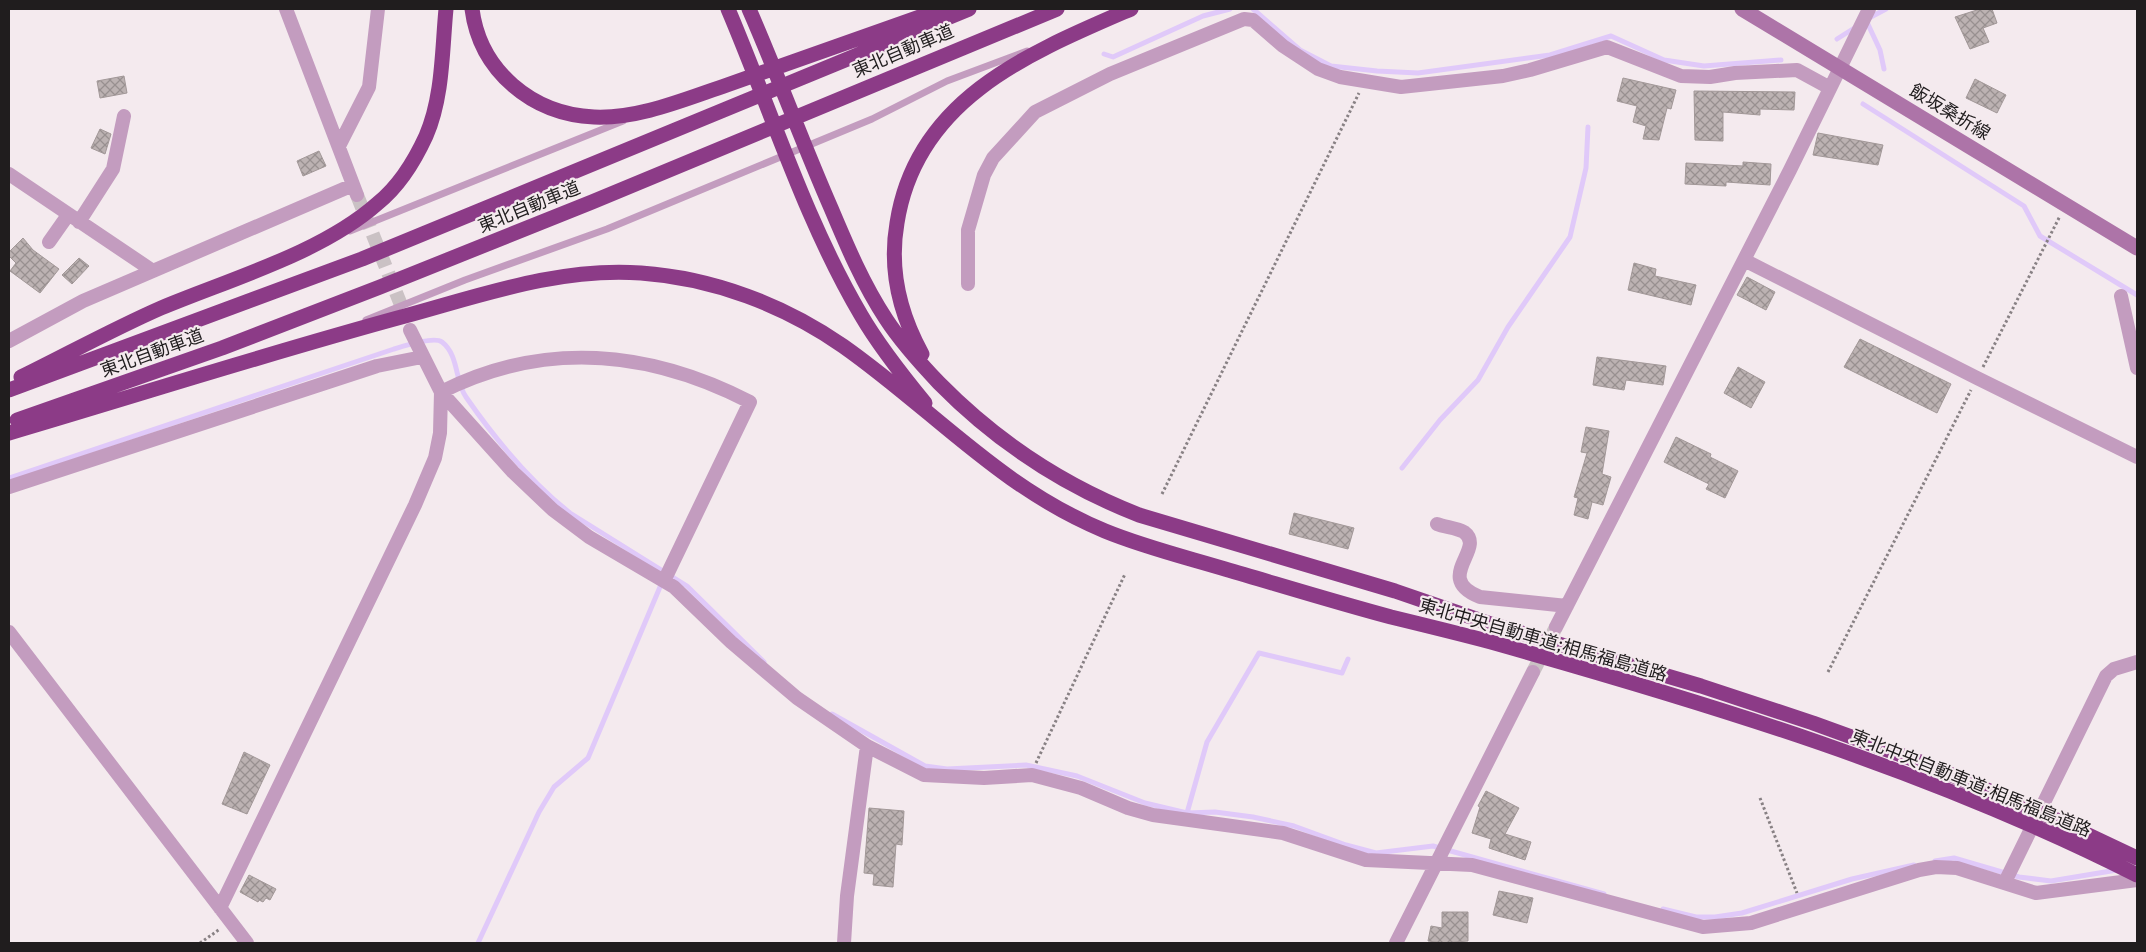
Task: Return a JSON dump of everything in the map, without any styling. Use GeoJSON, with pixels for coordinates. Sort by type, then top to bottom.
{"type":"FeatureCollection","features":[{"type":"Feature","properties":{"kind":"highway"},"geometry":{"type":"LineString","coordinates":[[9,383],[159,309],[308,248],[353,222],[379,203],[400,180],[427,134],[434,109],[446,9]]}},
{"type":"Feature","properties":{"kind":"highway"},"geometry":{"type":"LineString","coordinates":[[472,9],[474,26],[484,51],[499,72],[516,90],[541,104],[569,113],[594,117],[650,110],[942,9]]}},
{"type":"Feature","properties":{"kind":"highway"},"geometry":{"type":"LineString","coordinates":[[728,9],[806,200],[829,253],[860,314],[903,376],[948,430]]}},
{"type":"Feature","properties":{"kind":"highway"},"geometry":{"type":"LineString","coordinates":[[749,9],[855,263],[887,321],[923,366],[954,398]]}},
{"type":"Feature","properties":{"kind":"highway","name":"東北自動車道"},"geometry":{"type":"LineString","coordinates":[[9,390],[362,259],[969,9]]}},
{"type":"Feature","properties":{"kind":"highway","name":"東北自動車道"},"geometry":{"type":"LineString","coordinates":[[9,423],[222,348],[380,287],[592,202],[1057,9]]}},
{"type":"Feature","properties":{"kind":"highway"},"geometry":{"type":"LineString","coordinates":[[954,398],[926,360],[905,318],[898,293],[894,264],[894,237],[899,208],[907,180],[919,154],[936,129],[956,108],[1001,72],[1060,39],[1131,9]]}},
{"type":"Feature","properties":{"kind":"highway"},"geometry":{"type":"LineString","coordinates":[[9,433],[327,337],[529,282],[569,275],[640,273],[677,277],[715,285],[749,296],[782,310],[814,328],[874,370],[948,430]]}},
{"type":"Feature","properties":{"kind":"highway","name":"東北中央自動車道;相馬福島道路"},"geometry":{"type":"LineString","coordinates":[[954,398],[998,437],[1046,470],[1108,503],[1139,515],[1395,591],[1491,624],[1710,689],[1813,723],[1924,771],[2046,815],[2137,858]]}},
{"type":"Feature","properties":{"kind":"highway","name":"東北中央自動車道;相馬福島道路"},"geometry":{"type":"LineString","coordinates":[[948,430],[981,458],[1040,498],[1095,526],[1133,542],[1388,616],[1486,641],[1705,705],[1851,752],[1924,771],[2000,811],[2137,875]]}},
{"type":"Feature","properties":{"kind":"main road","name":"飯坂桑折線"},"geometry":{"type":"LineString","coordinates":[[1742,9],[2137,248]]}},
{"type":"Feature","properties":{"kind":"street"},"geometry":{"type":"LineString","coordinates":[[9,342],[83,301],[284,212],[355,190],[286,9]]}},
{"type":"Feature","properties":{"kind":"street"},"geometry":{"type":"LineString","coordinates":[[339,146],[369,87],[378,9]]}},
{"type":"Feature","properties":{"kind":"street"},"geometry":{"type":"LineString","coordinates":[[1556,627],[1744,260],[1869,9]]}},
{"type":"Feature","properties":{"kind":"street"},"geometry":{"type":"LineString","coordinates":[[968,284],[968,230],[984,175],[993,158],[1035,112],[1110,74],[1244,19],[1254,20],[1283,46],[1318,68],[1340,77],[1401,87],[1503,76],[1530,70],[1607,46],[1681,76],[1710,77],[1736,73],[1797,70],[1830,88]]}},
{"type":"Feature","properties":{"kind":"street"},"geometry":{"type":"LineString","coordinates":[[49,242],[73,218],[114,168],[124,116]]}},
{"type":"Feature","properties":{"kind":"street"},"geometry":{"type":"LineString","coordinates":[[9,174],[153,271]]}},
{"type":"Feature","properties":{"kind":"street"},"geometry":{"type":"LineString","coordinates":[[1744,260],[1977,378],[2137,456]]}},
{"type":"Feature","properties":{"kind":"street"},"geometry":{"type":"LineString","coordinates":[[2121,296],[2137,368]]}},
{"type":"Feature","properties":{"kind":"street"},"geometry":{"type":"LineString","coordinates":[[9,487],[377,366],[416,344],[441,392],[513,472],[553,510],[589,536],[667,576],[674,587],[731,642],[797,698],[867,746],[924,775],[984,778],[1032,776],[1081,788],[1128,808],[1153,815],[1283,833],[1366,860],[1441,852],[1472,865],[1703,927],[1751,923],[1919,870],[1936,867],[1957,868],[2006,880],[2036,893],[2137,880]]}},
{"type":"Feature","properties":{"kind":"street"},"geometry":{"type":"LineString","coordinates":[[441,392],[462,381],[496,369],[540,362],[603,357],[669,368],[718,386],[750,402],[667,576]]}},
{"type":"Feature","properties":{"kind":"street"},"geometry":{"type":"LineString","coordinates":[[220,908],[427,480],[435,458],[440,433],[441,392]]}},
{"type":"Feature","properties":{"kind":"street"},"geometry":{"type":"LineString","coordinates":[[1437,524],[1464,532],[1469,540],[1469,547],[1459,578],[1461,586],[1469,593],[1480,597],[1566,606]]}},
{"type":"Feature","properties":{"kind":"street"},"geometry":{"type":"LineString","coordinates":[[9,632],[247,943]]}},
{"type":"Feature","properties":{"kind":"street"},"geometry":{"type":"LineString","coordinates":[[2006,880],[2106,676],[2114,670],[2137,662]]}},
{"type":"Feature","properties":{"kind":"street"},"geometry":{"type":"LineString","coordinates":[[1396,943],[1533,672]]}},
{"type":"Feature","properties":{"kind":"street"},"geometry":{"type":"LineString","coordinates":[[844,943],[867,746]]}},
{"type":"Feature","properties":{"kind":"lane"},"geometry":{"type":"LineString","coordinates":[[327,337],[423,296],[607,229],[872,119],[947,81],[1060,39]]}},
{"type":"Feature","properties":{"kind":"lane"},"geometry":{"type":"LineString","coordinates":[[308,248],[650,110]]}},
{"type":"Feature","properties":{"kind":"path"},"geometry":{"type":"LineString","coordinates":[[1162,494],[1364,82]]}},
{"type":"Feature","properties":{"kind":"path"},"geometry":{"type":"LineString","coordinates":[[1828,672],[2066,205]]}},
{"type":"Feature","properties":{"kind":"path"},"geometry":{"type":"LineString","coordinates":[[1038,757],[1125,574]]}},
{"type":"Feature","properties":{"kind":"path"},"geometry":{"type":"LineString","coordinates":[[1760,798],[1797,892]]}},
{"type":"Feature","properties":{"kind":"path"},"geometry":{"type":"LineString","coordinates":[[200,943],[230,921]]}},
{"type":"Feature","properties":{"kind":"building"},"geometry":{"type":"Polygon","coordinates":[[[1980,9],[1992,9],[1997,23],[1983,28],[1989,42],[1970,49],[1955,17],[1980,9]]]}},
{"type":"Feature","properties":{"kind":"building"},"geometry":{"type":"Polygon","coordinates":[[[124,76],[127,93],[100,98],[97,81],[124,76]]]}},
{"type":"Feature","properties":{"kind":"building"},"geometry":{"type":"Polygon","coordinates":[[[1623,78],[1676,90],[1671,109],[1667,108],[1659,140],[1643,139],[1646,126],[1633,122],[1637,106],[1617,101],[1623,78]]]}},
{"type":"Feature","properties":{"kind":"building"},"geometry":{"type":"Polygon","coordinates":[[[1975,79],[2006,95],[1997,113],[1966,98],[1975,79]]]}},
{"type":"Feature","properties":{"kind":"building"},"geometry":{"type":"Polygon","coordinates":[[[1694,91],[1795,92],[1794,110],[1760,109],[1760,115],[1723,112],[1723,141],[1695,140],[1694,91]]]}},
{"type":"Feature","properties":{"kind":"building"},"geometry":{"type":"Polygon","coordinates":[[[100,129],[111,134],[105,154],[91,148],[100,129]]]}},
{"type":"Feature","properties":{"kind":"building"},"geometry":{"type":"Polygon","coordinates":[[[1818,133],[1883,145],[1878,165],[1813,155],[1818,133]]]}},
{"type":"Feature","properties":{"kind":"building"},"geometry":{"type":"Polygon","coordinates":[[[319,151],[326,166],[303,176],[297,161],[319,151]]]}},
{"type":"Feature","properties":{"kind":"building"},"geometry":{"type":"Polygon","coordinates":[[[1743,162],[1771,164],[1770,185],[1726,182],[1726,186],[1685,184],[1686,163],[1743,166],[1743,162]]]}},
{"type":"Feature","properties":{"kind":"building"},"geometry":{"type":"Polygon","coordinates":[[[23,238],[33,250],[59,269],[40,293],[10,271],[16,263],[9,256],[9,252],[23,238]]]}},
{"type":"Feature","properties":{"kind":"building"},"geometry":{"type":"Polygon","coordinates":[[[79,258],[89,266],[72,284],[62,275],[79,258]]]}},
{"type":"Feature","properties":{"kind":"building"},"geometry":{"type":"Polygon","coordinates":[[[1634,263],[1656,269],[1655,276],[1696,285],[1691,305],[1628,290],[1634,263]]]}},
{"type":"Feature","properties":{"kind":"building"},"geometry":{"type":"Polygon","coordinates":[[[1747,277],[1775,292],[1766,310],[1737,295],[1747,277]]]}},
{"type":"Feature","properties":{"kind":"building"},"geometry":{"type":"Polygon","coordinates":[[[1860,339],[1951,384],[1937,413],[1844,367],[1860,339]]]}},
{"type":"Feature","properties":{"kind":"building"},"geometry":{"type":"Polygon","coordinates":[[[1597,357],[1666,366],[1663,385],[1626,380],[1624,390],[1593,385],[1597,357]]]}},
{"type":"Feature","properties":{"kind":"building"},"geometry":{"type":"Polygon","coordinates":[[[1738,367],[1765,382],[1751,408],[1724,393],[1738,367]]]}},
{"type":"Feature","properties":{"kind":"building"},"geometry":{"type":"Polygon","coordinates":[[[1586,427],[1609,431],[1602,474],[1611,477],[1603,505],[1592,502],[1588,519],[1574,515],[1578,498],[1574,497],[1587,453],[1581,452],[1586,427]]]}},
{"type":"Feature","properties":{"kind":"building"},"geometry":{"type":"Polygon","coordinates":[[[1676,437],[1711,454],[1710,457],[1738,471],[1725,498],[1706,489],[1709,484],[1664,462],[1676,437]]]}},
{"type":"Feature","properties":{"kind":"building"},"geometry":{"type":"Polygon","coordinates":[[[1294,513],[1354,528],[1348,549],[1289,534],[1294,513]]]}},
{"type":"Feature","properties":{"kind":"building"},"geometry":{"type":"Polygon","coordinates":[[[244,752],[270,765],[247,814],[222,804],[244,752]]]}},
{"type":"Feature","properties":{"kind":"building"},"geometry":{"type":"Polygon","coordinates":[[[1486,791],[1519,808],[1505,834],[1531,842],[1525,860],[1489,848],[1491,839],[1472,833],[1480,807],[1478,806],[1486,791]]]}},
{"type":"Feature","properties":{"kind":"building"},"geometry":{"type":"Polygon","coordinates":[[[869,808],[904,811],[902,845],[896,844],[893,887],[873,885],[874,874],[864,873],[869,808]]]}},
{"type":"Feature","properties":{"kind":"building"},"geometry":{"type":"Polygon","coordinates":[[[249,875],[276,889],[270,900],[266,898],[263,902],[259,900],[258,902],[240,892],[249,875]]]}},
{"type":"Feature","properties":{"kind":"building"},"geometry":{"type":"Polygon","coordinates":[[[1499,891],[1533,898],[1527,923],[1493,915],[1499,891]]]}},
{"type":"Feature","properties":{"kind":"building"},"geometry":{"type":"Polygon","coordinates":[[[1442,912],[1468,912],[1468,941],[1443,943],[1428,941],[1431,926],[1442,928],[1442,912]]]}},
{"type":"Feature","properties":{"kind":"waterway"},"geometry":{"type":"LineString","coordinates":[[1104,54],[1113,57],[1203,16],[1230,9]]}},
{"type":"Feature","properties":{"kind":"waterway"},"geometry":{"type":"LineString","coordinates":[[1253,9],[1300,50],[1331,66],[1377,71],[1418,73],[1550,55],[1611,36],[1664,60],[1704,66],[1781,60]]}},
{"type":"Feature","properties":{"kind":"waterway"},"geometry":{"type":"LineString","coordinates":[[1869,18],[1886,9]]}},
{"type":"Feature","properties":{"kind":"waterway"},"geometry":{"type":"LineString","coordinates":[[1866,20],[1880,50],[1884,69]]}},
{"type":"Feature","properties":{"kind":"waterway"},"geometry":{"type":"LineString","coordinates":[[1837,39],[1856,27]]}},
{"type":"Feature","properties":{"kind":"waterway"},"geometry":{"type":"LineString","coordinates":[[1863,104],[2024,206],[2040,236],[2137,295]]}},
{"type":"Feature","properties":{"kind":"waterway"},"geometry":{"type":"LineString","coordinates":[[1402,468],[1440,420],[1478,380],[1508,327],[1570,237],[1586,168],[1588,127]]}},
{"type":"Feature","properties":{"kind":"waterway"},"geometry":{"type":"LineString","coordinates":[[9,478],[394,349],[419,342],[438,340],[447,347],[451,354],[466,397],[501,444],[555,501],[570,513],[687,586],[764,662]]}},
{"type":"Feature","properties":{"kind":"waterway"},"geometry":{"type":"LineString","coordinates":[[478,943],[539,812],[554,787],[588,758],[660,587]]}},
{"type":"Feature","properties":{"kind":"waterway"},"geometry":{"type":"LineString","coordinates":[[1187,813],[1207,742],[1259,653],[1342,673],[1348,659]]}},
{"type":"Feature","properties":{"kind":"waterway"},"geometry":{"type":"LineString","coordinates":[[832,714],[925,766],[947,769],[1026,765],[1077,776],[1145,803],[1187,813],[1215,812],[1253,817],[1294,826],[1346,845],[1376,853],[1433,846],[1604,894]]}},
{"type":"Feature","properties":{"kind":"waterway"},"geometry":{"type":"LineString","coordinates":[[1935,861],[1954,858],[2019,877],[2051,881],[2117,870]]}},
{"type":"Feature","properties":{"kind":"waterway"},"geometry":{"type":"LineString","coordinates":[[1663,909],[1696,917],[1715,917],[1742,913],[1852,879],[1914,865]]}},
{"type":"Feature","properties":{"kind":"tunnel"},"geometry":{"type":"LineString","coordinates":[[357,195],[407,320]]}},
{"type":"Feature","properties":{"kind":"tunnel"},"geometry":{"type":"LineString","coordinates":[[1533,672],[1556,627]]}}]}
